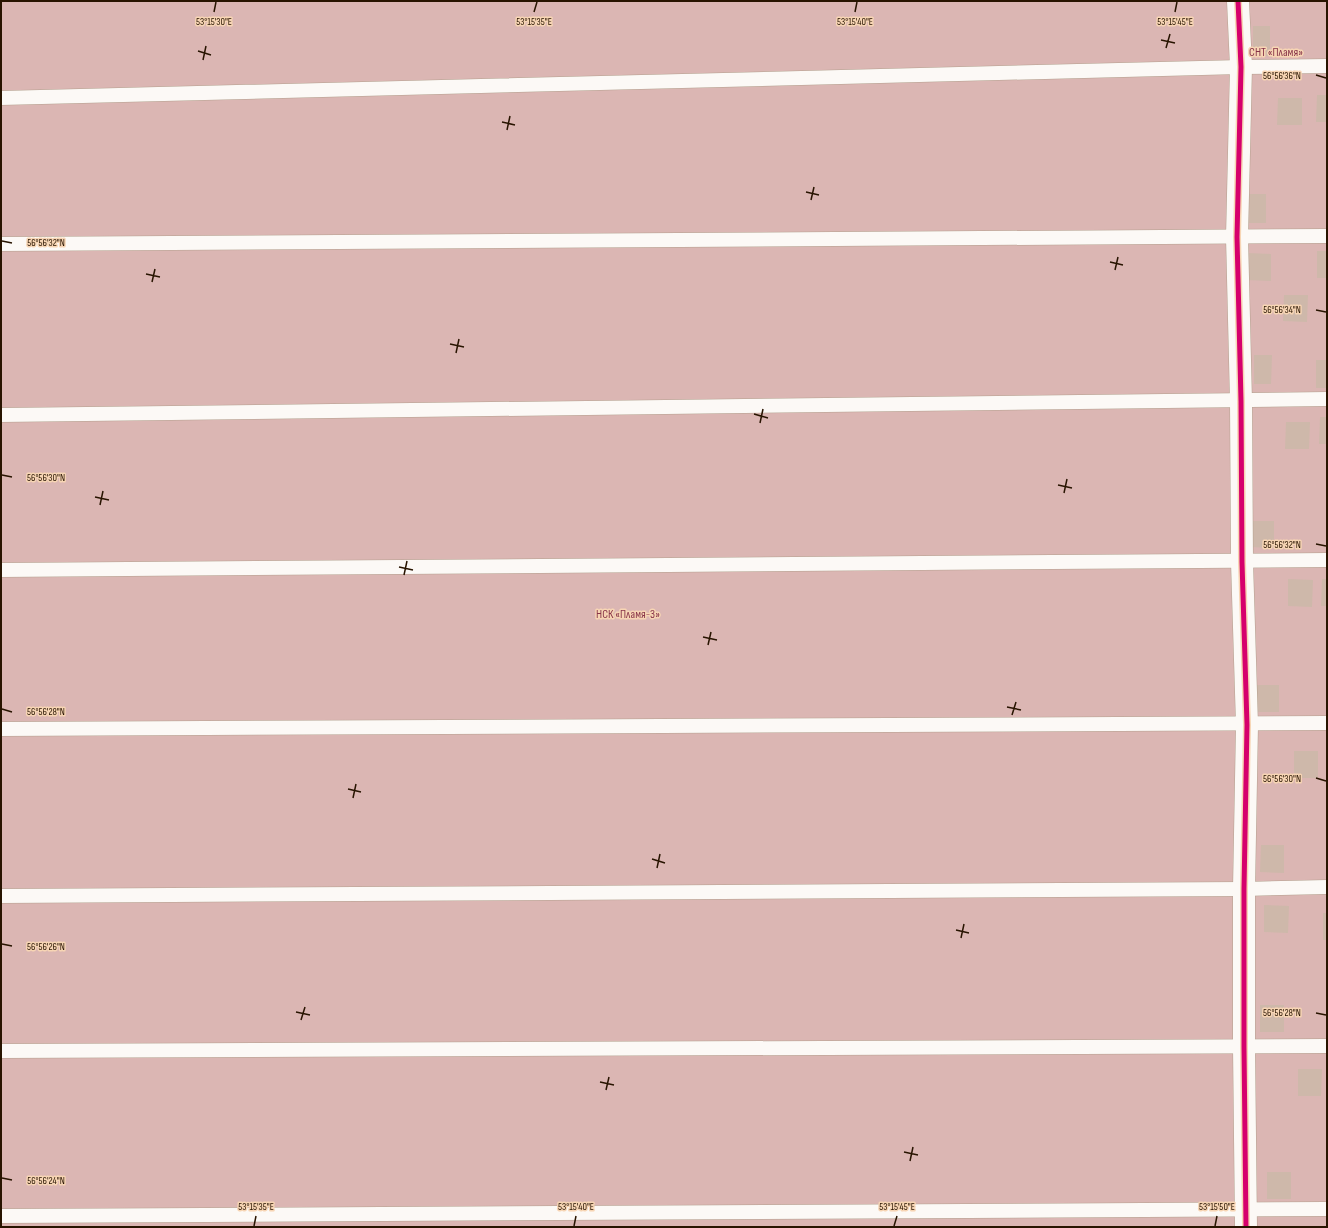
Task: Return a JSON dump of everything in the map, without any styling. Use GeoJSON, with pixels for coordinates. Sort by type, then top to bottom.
{"type":"FeatureCollection","features":[{"type":"Feature","properties":{"kind":"street"},"geometry":{"type":"LineString","coordinates":[[1238,1],[1240,67],[1237,237],[1242,401],[1242,562],[1247,725],[1244,889],[1246,1219]]}},
{"type":"Feature","properties":{"kind":"lane"},"geometry":{"type":"LineString","coordinates":[[1,98],[1327,66]]}},
{"type":"Feature","properties":{"kind":"lane"},"geometry":{"type":"LineString","coordinates":[[1,244],[1327,236]]}},
{"type":"Feature","properties":{"kind":"lane"},"geometry":{"type":"LineString","coordinates":[[1,415],[1327,399]]}},
{"type":"Feature","properties":{"kind":"lane"},"geometry":{"type":"LineString","coordinates":[[1,570],[1242,562],[1327,560]]}},
{"type":"Feature","properties":{"kind":"lane"},"geometry":{"type":"LineString","coordinates":[[1,729],[1327,724]]}},
{"type":"Feature","properties":{"kind":"lane"},"geometry":{"type":"LineString","coordinates":[[1,896],[1244,889],[1327,887]]}},
{"type":"Feature","properties":{"kind":"lane"},"geometry":{"type":"LineString","coordinates":[[1,1051],[1327,1046]]}},
{"type":"Feature","properties":{"kind":"lane"},"geometry":{"type":"LineString","coordinates":[[1,1216],[1246,1219],[1327,1210]]}},
{"type":"Feature","properties":{"kind":"green space","name":"НСК «Пламя-3»"},"geometry":{"type":"Polygon","coordinates":[[[1,1],[1327,1],[1327,1227],[1,1227],[1,1]]]}},
{"type":"Feature","properties":{"kind":"building"},"geometry":{"type":"Polygon","coordinates":[[[1253,26],[1270,26],[1270,56],[1253,55],[1253,26]]]}},
{"type":"Feature","properties":{"kind":"building"},"geometry":{"type":"Polygon","coordinates":[[[1317,95],[1327,95],[1327,122],[1316,122],[1317,95]]]}},
{"type":"Feature","properties":{"kind":"building"},"geometry":{"type":"Polygon","coordinates":[[[1278,98],[1302,98],[1302,125],[1277,125],[1278,98]]]}},
{"type":"Feature","properties":{"kind":"building"},"geometry":{"type":"Polygon","coordinates":[[[1249,194],[1266,194],[1266,223],[1248,223],[1249,194]]]}},
{"type":"Feature","properties":{"kind":"building"},"geometry":{"type":"Polygon","coordinates":[[[1317,251],[1327,251],[1327,278],[1317,278],[1317,251]]]}},
{"type":"Feature","properties":{"kind":"building"},"geometry":{"type":"Polygon","coordinates":[[[1247,253],[1271,254],[1271,281],[1246,280],[1247,253]]]}},
{"type":"Feature","properties":{"kind":"building"},"geometry":{"type":"Polygon","coordinates":[[[1284,295],[1308,295],[1307,322],[1283,321],[1284,295]]]}},
{"type":"Feature","properties":{"kind":"building"},"geometry":{"type":"Polygon","coordinates":[[[1254,355],[1272,355],[1271,384],[1254,384],[1254,355]]]}},
{"type":"Feature","properties":{"kind":"building"},"geometry":{"type":"Polygon","coordinates":[[[1316,360],[1327,360],[1327,388],[1316,388],[1316,360]]]}},
{"type":"Feature","properties":{"kind":"building"},"geometry":{"type":"Polygon","coordinates":[[[1320,417],[1327,417],[1327,444],[1319,444],[1320,417]]]}},
{"type":"Feature","properties":{"kind":"building"},"geometry":{"type":"Polygon","coordinates":[[[1286,422],[1310,422],[1309,449],[1285,449],[1286,422]]]}},
{"type":"Feature","properties":{"kind":"building"},"geometry":{"type":"Polygon","coordinates":[[[1250,521],[1274,521],[1274,548],[1250,547],[1250,521]]]}},
{"type":"Feature","properties":{"kind":"building"},"geometry":{"type":"Polygon","coordinates":[[[1288,579],[1313,580],[1312,607],[1288,606],[1288,579]]]}},
{"type":"Feature","properties":{"kind":"building"},"geometry":{"type":"Polygon","coordinates":[[[1322,579],[1327,579],[1327,606],[1321,606],[1322,579]]]}},
{"type":"Feature","properties":{"kind":"building"},"geometry":{"type":"Polygon","coordinates":[[[1255,685],[1279,685],[1279,712],[1255,712],[1255,685]]]}},
{"type":"Feature","properties":{"kind":"building"},"geometry":{"type":"Polygon","coordinates":[[[1294,751],[1318,751],[1318,778],[1294,778],[1294,751]]]}},
{"type":"Feature","properties":{"kind":"building"},"geometry":{"type":"Polygon","coordinates":[[[1261,845],[1284,845],[1284,873],[1260,872],[1261,845]]]}},
{"type":"Feature","properties":{"kind":"building"},"geometry":{"type":"Polygon","coordinates":[[[1264,905],[1289,906],[1288,933],[1264,932],[1264,905]]]}},
{"type":"Feature","properties":{"kind":"building"},"geometry":{"type":"Polygon","coordinates":[[[1323,913],[1327,913],[1327,940],[1323,940],[1323,913]]]}},
{"type":"Feature","properties":{"kind":"building"},"geometry":{"type":"Polygon","coordinates":[[[1260,1005],[1284,1005],[1284,1032],[1260,1032],[1260,1005]]]}},
{"type":"Feature","properties":{"kind":"building"},"geometry":{"type":"Polygon","coordinates":[[[1298,1069],[1322,1069],[1321,1096],[1298,1096],[1298,1069]]]}},
{"type":"Feature","properties":{"kind":"building"},"geometry":{"type":"Polygon","coordinates":[[[1267,1172],[1291,1172],[1291,1199],[1267,1199],[1267,1172]]]}},
{"type":"Feature","properties":{"kind":"cycle path"},"geometry":{"type":"LineString","coordinates":[[1238,1],[1241,67],[1237,237],[1241,401],[1242,562],[1247,725],[1244,889],[1246,1227]]}},
{"type":"Feature","properties":{"kind":"park label","name":"СНТ «Пламя»"},"geometry":{"type":"Point","coordinates":[1276,52]}}]}
